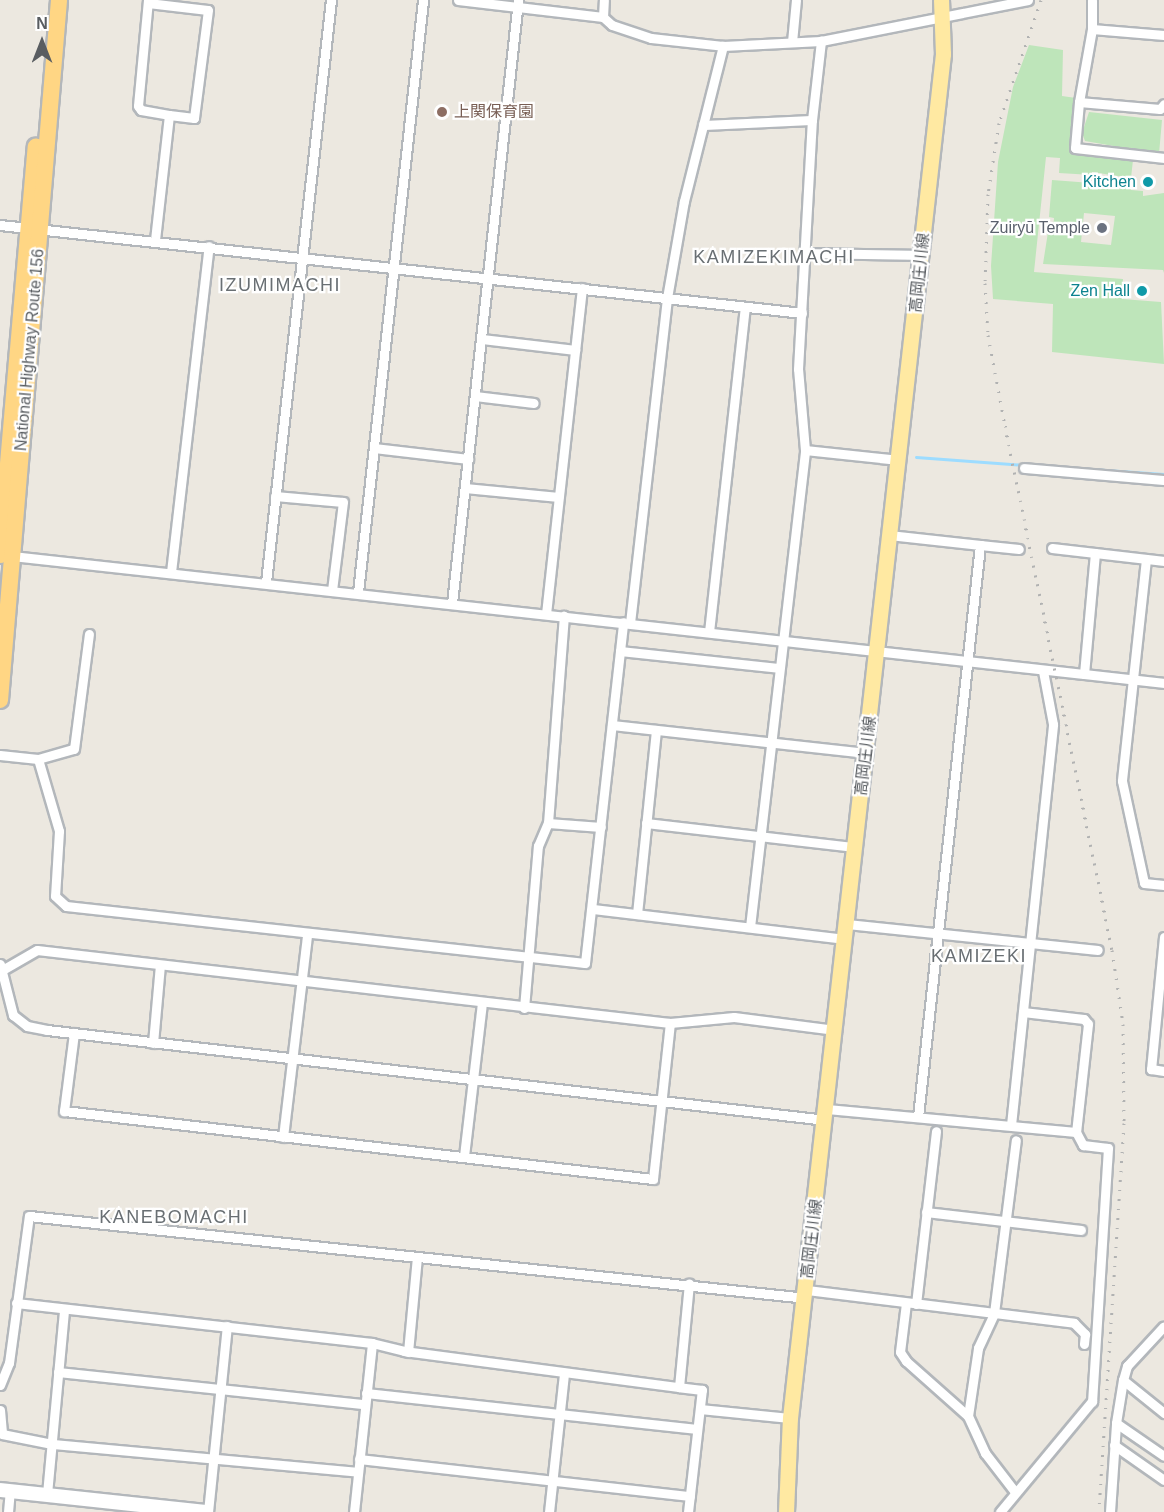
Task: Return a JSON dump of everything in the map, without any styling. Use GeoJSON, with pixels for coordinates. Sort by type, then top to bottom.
{"type":"FeatureCollection","features":[{"type":"Feature","properties":{"kind":"highway","name":"National Highway Route 156"},"geometry":{"type":"LineString","coordinates":[[0,700],[6,556],[34,228],[48,0]]}},
{"type":"Feature","properties":{"kind":"highway","name":"National Highway Route 156"},"geometry":{"type":"LineString","coordinates":[[34,228],[59,0]]}},
{"type":"Feature","properties":{"kind":"main road","name":"高岡庄川線"},"geometry":{"type":"LineString","coordinates":[[786,1512],[790,1418],[806,1294],[921,255],[944,17],[941,0]]}},
{"type":"Feature","properties":{"kind":"street"},"geometry":{"type":"LineString","coordinates":[[266,582],[331,0]]}},
{"type":"Feature","properties":{"kind":"street"},"geometry":{"type":"LineString","coordinates":[[358,592],[423,0]]}},
{"type":"Feature","properties":{"kind":"street"},"geometry":{"type":"LineString","coordinates":[[458,0],[518,4],[603,17],[612,25],[651,38],[723,46],[821,41],[1028,0]]}},
{"type":"Feature","properties":{"kind":"street"},"geometry":{"type":"LineString","coordinates":[[603,17],[604,0]]}},
{"type":"Feature","properties":{"kind":"street"},"geometry":{"type":"LineString","coordinates":[[792,42],[796,0]]}},
{"type":"Feature","properties":{"kind":"street"},"geometry":{"type":"LineString","coordinates":[[1092,0],[1092,29],[1079,102],[1075,148],[1164,158]]}},
{"type":"Feature","properties":{"kind":"street"},"geometry":{"type":"LineString","coordinates":[[148,1],[208,9],[194,118],[141,110],[138,106],[148,1]]}},
{"type":"Feature","properties":{"kind":"street"},"geometry":{"type":"LineString","coordinates":[[452,603],[518,4]]}},
{"type":"Feature","properties":{"kind":"street"},"geometry":{"type":"LineString","coordinates":[[1092,29],[1164,35]]}},
{"type":"Feature","properties":{"kind":"street"},"geometry":{"type":"LineString","coordinates":[[750,927],[772,742],[781,640],[805,450],[798,369],[812,120],[821,41]]}},
{"type":"Feature","properties":{"kind":"street"},"geometry":{"type":"LineString","coordinates":[[38,759],[59,831],[55,896],[66,906],[306,935],[585,963],[620,651],[627,623],[667,298],[684,201],[723,46]]}},
{"type":"Feature","properties":{"kind":"street"},"geometry":{"type":"LineString","coordinates":[[1079,102],[1160,109],[1164,104]]}},
{"type":"Feature","properties":{"kind":"street"},"geometry":{"type":"LineString","coordinates":[[154,240],[170,115]]}},
{"type":"Feature","properties":{"kind":"street"},"geometry":{"type":"LineString","coordinates":[[703,125],[812,120]]}},
{"type":"Feature","properties":{"kind":"street"},"geometry":{"type":"LineString","coordinates":[[0,225],[394,266],[802,313]]}},
{"type":"Feature","properties":{"kind":"street"},"geometry":{"type":"LineString","coordinates":[[171,572],[209,246]]}},
{"type":"Feature","properties":{"kind":"street"},"geometry":{"type":"LineString","coordinates":[[806,253],[921,255]]}},
{"type":"Feature","properties":{"kind":"street"},"geometry":{"type":"LineString","coordinates":[[546,614],[582,288]]}},
{"type":"Feature","properties":{"kind":"street"},"geometry":{"type":"LineString","coordinates":[[709,632],[745,307]]}},
{"type":"Feature","properties":{"kind":"street"},"geometry":{"type":"LineString","coordinates":[[482,339],[575,350]]}},
{"type":"Feature","properties":{"kind":"street"},"geometry":{"type":"LineString","coordinates":[[475,396],[534,403]]}},
{"type":"Feature","properties":{"kind":"street"},"geometry":{"type":"LineString","coordinates":[[374,448],[468,459]]}},
{"type":"Feature","properties":{"kind":"street"},"geometry":{"type":"LineString","coordinates":[[805,450],[899,460]]}},
{"type":"Feature","properties":{"kind":"street"},"geometry":{"type":"LineString","coordinates":[[1024,468],[1164,480]]}},
{"type":"Feature","properties":{"kind":"street"},"geometry":{"type":"LineString","coordinates":[[465,488],[559,497]]}},
{"type":"Feature","properties":{"kind":"street"},"geometry":{"type":"LineString","coordinates":[[275,496],[343,502],[332,590]]}},
{"type":"Feature","properties":{"kind":"street"},"geometry":{"type":"LineString","coordinates":[[889,535],[1019,549]]}},
{"type":"Feature","properties":{"kind":"street"},"geometry":{"type":"LineString","coordinates":[[918,1117],[940,936],[980,545]]}},
{"type":"Feature","properties":{"kind":"street"},"geometry":{"type":"LineString","coordinates":[[1052,548],[1164,561]]}},
{"type":"Feature","properties":{"kind":"street"},"geometry":{"type":"LineString","coordinates":[[1084,674],[1095,553]]}},
{"type":"Feature","properties":{"kind":"street"},"geometry":{"type":"LineString","coordinates":[[6,556],[358,592],[878,653],[1164,683]]}},
{"type":"Feature","properties":{"kind":"street"},"geometry":{"type":"LineString","coordinates":[[1146,559],[1122,781],[1144,883],[1164,885]]}},
{"type":"Feature","properties":{"kind":"street"},"geometry":{"type":"LineString","coordinates":[[524,1008],[538,846],[548,823],[564,616]]}},
{"type":"Feature","properties":{"kind":"street"},"geometry":{"type":"LineString","coordinates":[[0,754],[38,759],[58,757],[74,749],[89,634]]}},
{"type":"Feature","properties":{"kind":"street"},"geometry":{"type":"LineString","coordinates":[[620,651],[778,668]]}},
{"type":"Feature","properties":{"kind":"street"},"geometry":{"type":"LineString","coordinates":[[1011,1125],[1053,724],[1043,671]]}},
{"type":"Feature","properties":{"kind":"street"},"geometry":{"type":"LineString","coordinates":[[612,725],[866,753]]}},
{"type":"Feature","properties":{"kind":"street"},"geometry":{"type":"LineString","coordinates":[[637,914],[656,730]]}},
{"type":"Feature","properties":{"kind":"street"},"geometry":{"type":"LineString","coordinates":[[548,823],[602,827]]}},
{"type":"Feature","properties":{"kind":"street"},"geometry":{"type":"LineString","coordinates":[[646,823],[855,847]]}},
{"type":"Feature","properties":{"kind":"street"},"geometry":{"type":"LineString","coordinates":[[592,909],[750,927],[940,936],[1098,950]]}},
{"type":"Feature","properties":{"kind":"street"},"geometry":{"type":"LineString","coordinates":[[283,1137],[294,1060],[306,935]]}},
{"type":"Feature","properties":{"kind":"street"},"geometry":{"type":"LineString","coordinates":[[1164,942],[1160,1013],[1151,1069],[1164,1071]]}},
{"type":"Feature","properties":{"kind":"street"},"geometry":{"type":"LineString","coordinates":[[835,1030],[734,1017],[670,1023],[524,1008],[37,950],[2,967],[7,999],[13,1015],[27,1026],[294,1060],[661,1101],[826,1115],[918,1117],[1076,1132]]}},
{"type":"Feature","properties":{"kind":"street"},"geometry":{"type":"LineString","coordinates":[[153,1043],[160,965]]}},
{"type":"Feature","properties":{"kind":"street"},"geometry":{"type":"LineString","coordinates":[[464,1156],[482,1002]]}},
{"type":"Feature","properties":{"kind":"street"},"geometry":{"type":"LineString","coordinates":[[1000,1512],[1092,1401],[1108,1148],[1083,1146],[1076,1132],[1088,1024],[1084,1019],[1023,1012]]}},
{"type":"Feature","properties":{"kind":"street"},"geometry":{"type":"LineString","coordinates":[[74,1033],[64,1111],[653,1179],[670,1023]]}},
{"type":"Feature","properties":{"kind":"street"},"geometry":{"type":"LineString","coordinates":[[936,1131],[926,1212],[911,1303],[900,1352],[906,1361],[968,1416],[985,1453],[1015,1492]]}},
{"type":"Feature","properties":{"kind":"street"},"geometry":{"type":"LineString","coordinates":[[968,1416],[978,1348],[994,1313],[1016,1140]]}},
{"type":"Feature","properties":{"kind":"street"},"geometry":{"type":"LineString","coordinates":[[926,1212],[1081,1230]]}},
{"type":"Feature","properties":{"kind":"street"},"geometry":{"type":"LineString","coordinates":[[0,1385],[9,1363],[29,1216],[417,1257],[911,1303],[994,1313],[1074,1323],[1085,1334],[1084,1344]]}},
{"type":"Feature","properties":{"kind":"street"},"geometry":{"type":"LineString","coordinates":[[408,1352],[417,1257]]}},
{"type":"Feature","properties":{"kind":"street"},"geometry":{"type":"LineString","coordinates":[[680,1387],[688,1283]]}},
{"type":"Feature","properties":{"kind":"street"},"geometry":{"type":"LineString","coordinates":[[16,1303],[372,1343],[408,1352],[702,1390],[688,1512]]}},
{"type":"Feature","properties":{"kind":"street"},"geometry":{"type":"LineString","coordinates":[[47,1494],[64,1310]]}},
{"type":"Feature","properties":{"kind":"street"},"geometry":{"type":"LineString","coordinates":[[9,1512],[5,1490],[167,1510],[207,1512],[227,1326]]}},
{"type":"Feature","properties":{"kind":"street"},"geometry":{"type":"LineString","coordinates":[[1110,1512],[1116,1423],[1127,1366],[1164,1326]]}},
{"type":"Feature","properties":{"kind":"street"},"geometry":{"type":"LineString","coordinates":[[354,1512],[372,1343]]}},
{"type":"Feature","properties":{"kind":"street"},"geometry":{"type":"LineString","coordinates":[[58,1372],[220,1391],[364,1404]]}},
{"type":"Feature","properties":{"kind":"street"},"geometry":{"type":"LineString","coordinates":[[549,1512],[564,1373]]}},
{"type":"Feature","properties":{"kind":"street"},"geometry":{"type":"LineString","coordinates":[[1123,1380],[1164,1413]]}},
{"type":"Feature","properties":{"kind":"street"},"geometry":{"type":"LineString","coordinates":[[366,1393],[698,1429]]}},
{"type":"Feature","properties":{"kind":"street"},"geometry":{"type":"LineString","coordinates":[[700,1408],[790,1418]]}},
{"type":"Feature","properties":{"kind":"street"},"geometry":{"type":"LineString","coordinates":[[0,1410],[2,1434],[52,1444],[357,1472]]}},
{"type":"Feature","properties":{"kind":"street"},"geometry":{"type":"LineString","coordinates":[[1116,1423],[1164,1456]]}},
{"type":"Feature","properties":{"kind":"street"},"geometry":{"type":"LineString","coordinates":[[1114,1445],[1164,1480]]}},
{"type":"Feature","properties":{"kind":"street"},"geometry":{"type":"LineString","coordinates":[[359,1459],[690,1496]]}},
{"type":"Feature","properties":{"kind":"green space"},"geometry":{"type":"Polygon","coordinates":[[[1029,45],[1063,50],[1062,96],[1076,98],[1070,151],[1133,160],[1131,178],[1092,172],[1092,175],[1059,173],[1060,158],[1046,157],[1034,272],[1123,279],[1122,299],[1161,302],[1164,364],[1052,352],[1053,304],[993,299],[991,266],[998,162],[1013,87],[1029,45]]]}},
{"type":"Feature","properties":{"kind":"green space"},"geometry":{"type":"Polygon","coordinates":[[[1089,112],[1162,120],[1159,154],[1085,141],[1082,133],[1089,112]]]}},
{"type":"Feature","properties":{"kind":"green space"},"geometry":{"type":"Polygon","coordinates":[[[1052,180],[1131,186],[1131,190],[1143,191],[1143,196],[1164,193],[1164,273],[1163,270],[1043,264],[1048,232],[1053,232],[1054,218],[1049,217],[1052,180]],[[1084,213],[1081,242],[1111,245],[1115,216],[1084,213]]]}},
{"type":"Feature","properties":{"kind":"waterway"},"geometry":{"type":"LineString","coordinates":[[916,457],[1025,465]]}},
{"type":"Feature","properties":{"kind":"waterway"},"geometry":{"type":"LineString","coordinates":[[1077,468],[1164,474]]}},
{"type":"Feature","properties":{"kind":"railway"},"geometry":{"type":"LineString","coordinates":[[1041,0],[999,123],[988,194],[985,283],[988,335],[1112,950],[1123,1024],[1124,1123],[1099,1512]]}},
{"type":"Feature","properties":{"kind":"place","name":"上関保育園"},"geometry":{"type":"Point","coordinates":[442,112]}},
{"type":"Feature","properties":{"kind":"place","name":"Kitchen"},"geometry":{"type":"Point","coordinates":[1148,182]}},
{"type":"Feature","properties":{"kind":"place","name":"Zuiryū Temple"},"geometry":{"type":"Point","coordinates":[1102,228]}},
{"type":"Feature","properties":{"kind":"place","name":"Zen Hall"},"geometry":{"type":"Point","coordinates":[1142,291]}},
{"type":"Feature","properties":{"kind":"district","name":"KAMIZEKIMACHI"},"geometry":{"type":"Point","coordinates":[774,257]}},
{"type":"Feature","properties":{"kind":"district","name":"IZUMIMACHI"},"geometry":{"type":"Point","coordinates":[280,285]}},
{"type":"Feature","properties":{"kind":"district","name":"KAMIZEKI"},"geometry":{"type":"Point","coordinates":[979,956]}},
{"type":"Feature","properties":{"kind":"district","name":"KANEBOMACHI"},"geometry":{"type":"Point","coordinates":[174,1217]}}]}
